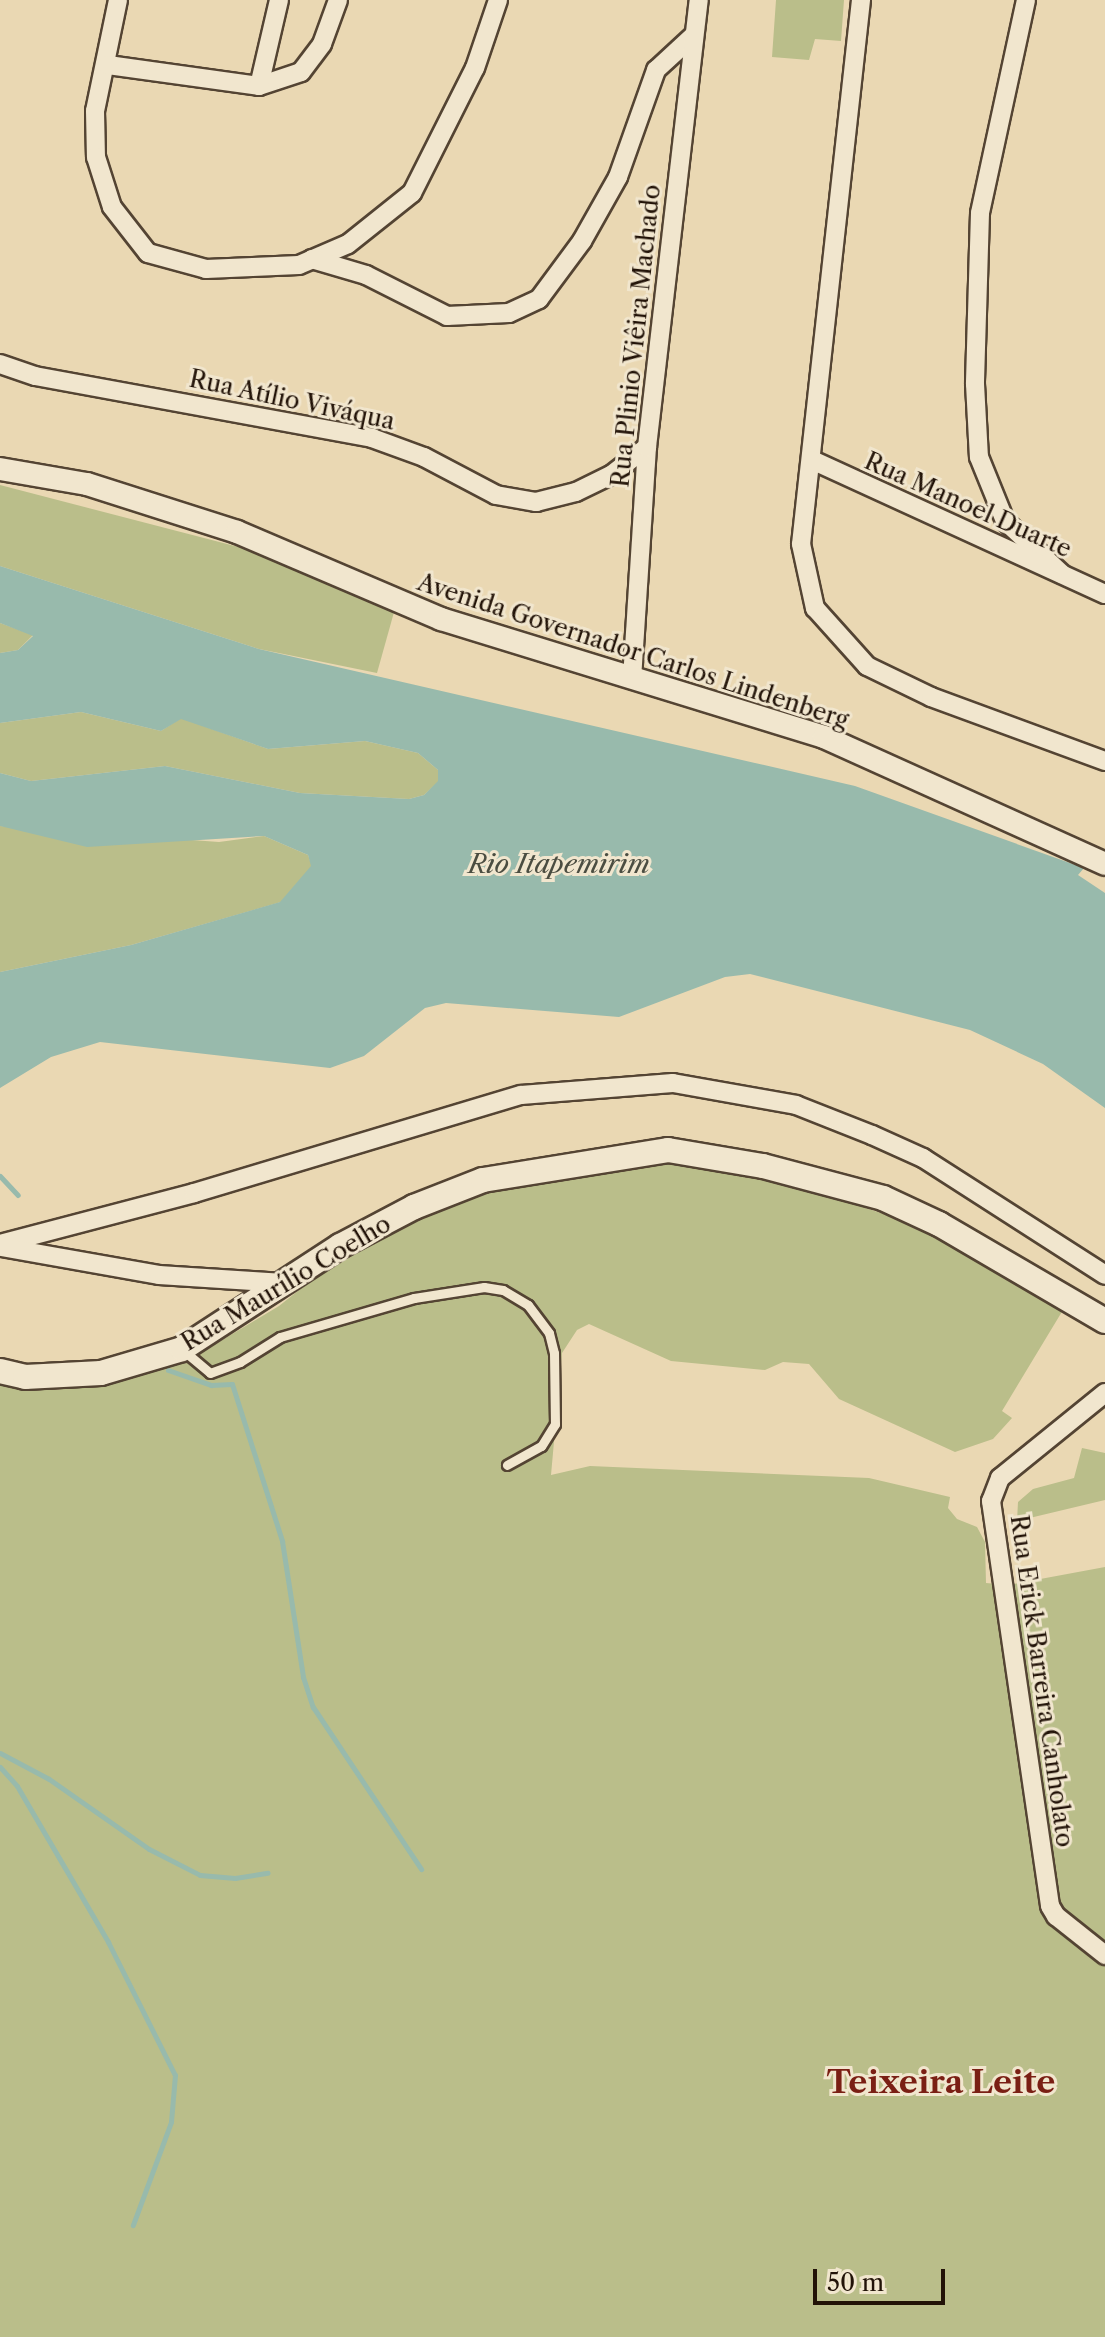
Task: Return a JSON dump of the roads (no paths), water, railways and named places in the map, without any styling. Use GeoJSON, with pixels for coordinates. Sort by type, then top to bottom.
{"type":"FeatureCollection","features":[{"type":"Feature","properties":{"kind":"main road","name":"Rua Maurílio Coelho"},"geometry":{"type":"LineString","coordinates":[[0,1371],[25,1377],[101,1373],[182,1349],[284,1283],[414,1207],[483,1180],[668,1150],[763,1166],[883,1198],[939,1224],[1105,1321]]}},
{"type":"Feature","properties":{"kind":"street"},"geometry":{"type":"LineString","coordinates":[[118,0],[108,65],[95,111],[96,157],[112,207],[148,253],[206,269],[299,265],[348,244],[412,193],[469,82],[498,0]]}},
{"type":"Feature","properties":{"kind":"street"},"geometry":{"type":"LineString","coordinates":[[259,86],[279,0]]}},
{"type":"Feature","properties":{"kind":"street"},"geometry":{"type":"LineString","coordinates":[[108,65],[259,86],[301,72],[322,44],[338,0]]}},
{"type":"Feature","properties":{"kind":"street","name":"Rua Plinio Viêira Machado"},"geometry":{"type":"LineString","coordinates":[[632,679],[647,447],[699,0]]}},
{"type":"Feature","properties":{"kind":"street"},"geometry":{"type":"LineString","coordinates":[[861,0],[801,544],[815,608],[867,666],[931,697],[1105,761]]}},
{"type":"Feature","properties":{"kind":"street"},"geometry":{"type":"LineString","coordinates":[[1026,0],[980,213],[975,384],[979,457],[1005,521],[1062,574]]}},
{"type":"Feature","properties":{"kind":"street"},"geometry":{"type":"LineString","coordinates":[[312,259],[366,275],[447,316],[509,313],[539,299],[582,241],[618,177],[656,70],[693,36]]}},
{"type":"Feature","properties":{"kind":"street","name":"Rua Atílio Viváqua"},"geometry":{"type":"LineString","coordinates":[[0,364],[35,376],[372,438],[424,457],[496,495],[536,502],[576,492],[611,475],[647,447]]}},
{"type":"Feature","properties":{"kind":"street","name":"Rua Manoel Duarte"},"geometry":{"type":"LineString","coordinates":[[812,460],[1105,594]]}},
{"type":"Feature","properties":{"kind":"street","name":"Avenida Governador Carlos Lindenberg"},"geometry":{"type":"LineString","coordinates":[[0,469],[87,484],[237,532],[441,619],[824,737],[1105,864]]}},
{"type":"Feature","properties":{"kind":"street"},"geometry":{"type":"LineString","coordinates":[[0,1246],[194,1193],[521,1095],[673,1083],[796,1105],[872,1135],[923,1158],[1105,1275]]}},
{"type":"Feature","properties":{"kind":"street"},"geometry":{"type":"LineString","coordinates":[[0,1246],[159,1275],[284,1283]]}},
{"type":"Feature","properties":{"kind":"street","name":"Rua Erick Barreira Canholato"},"geometry":{"type":"LineString","coordinates":[[1105,1393],[1000,1478],[991,1501],[1050,1906],[1056,1916],[1105,1955]]}},
{"type":"Feature","properties":{"kind":"lane"},"geometry":{"type":"LineString","coordinates":[[182,1349],[210,1373],[280,1337],[414,1298],[484,1287],[503,1290],[528,1305],[549,1333],[554,1353],[555,1424],[541,1446],[507,1465]]}},
{"type":"Feature","properties":{"kind":"water","name":"Rio Itapemirim"},"geometry":{"type":"Polygon","coordinates":[[[0,566],[259,649],[855,786],[1084,868],[1078,875],[1105,893],[1105,1108],[1043,1064],[970,1030],[750,974],[725,977],[619,1017],[446,1003],[425,1008],[364,1056],[330,1068],[100,1042],[51,1057],[0,1088],[0,972],[131,945],[280,902],[311,866],[308,855],[264,836],[87,847],[0,826],[0,773],[31,781],[165,766],[300,793],[409,799],[424,795],[438,781],[438,770],[418,753],[365,741],[268,749],[181,719],[161,731],[81,712],[0,723],[0,653],[18,650],[33,636],[0,623],[0,566]]]}},
{"type":"Feature","properties":{"kind":"waterway"},"geometry":{"type":"LineString","coordinates":[[0,1176],[18,1195]]}},
{"type":"Feature","properties":{"kind":"waterway"},"geometry":{"type":"LineString","coordinates":[[168,1370],[211,1385],[232,1384],[282,1541],[303,1677],[313,1707],[421,1869]]}},
{"type":"Feature","properties":{"kind":"waterway"},"geometry":{"type":"LineString","coordinates":[[0,1753],[49,1779],[149,1849],[200,1875],[235,1878],[268,1873]]}},
{"type":"Feature","properties":{"kind":"waterway"},"geometry":{"type":"LineString","coordinates":[[0,1767],[17,1786],[108,1942],[175,2075],[171,2122],[133,2225]]}},
{"type":"Feature","properties":{"kind":"district","name":"Teixeira Leite"},"geometry":{"type":"Point","coordinates":[941,2082]}}]}
